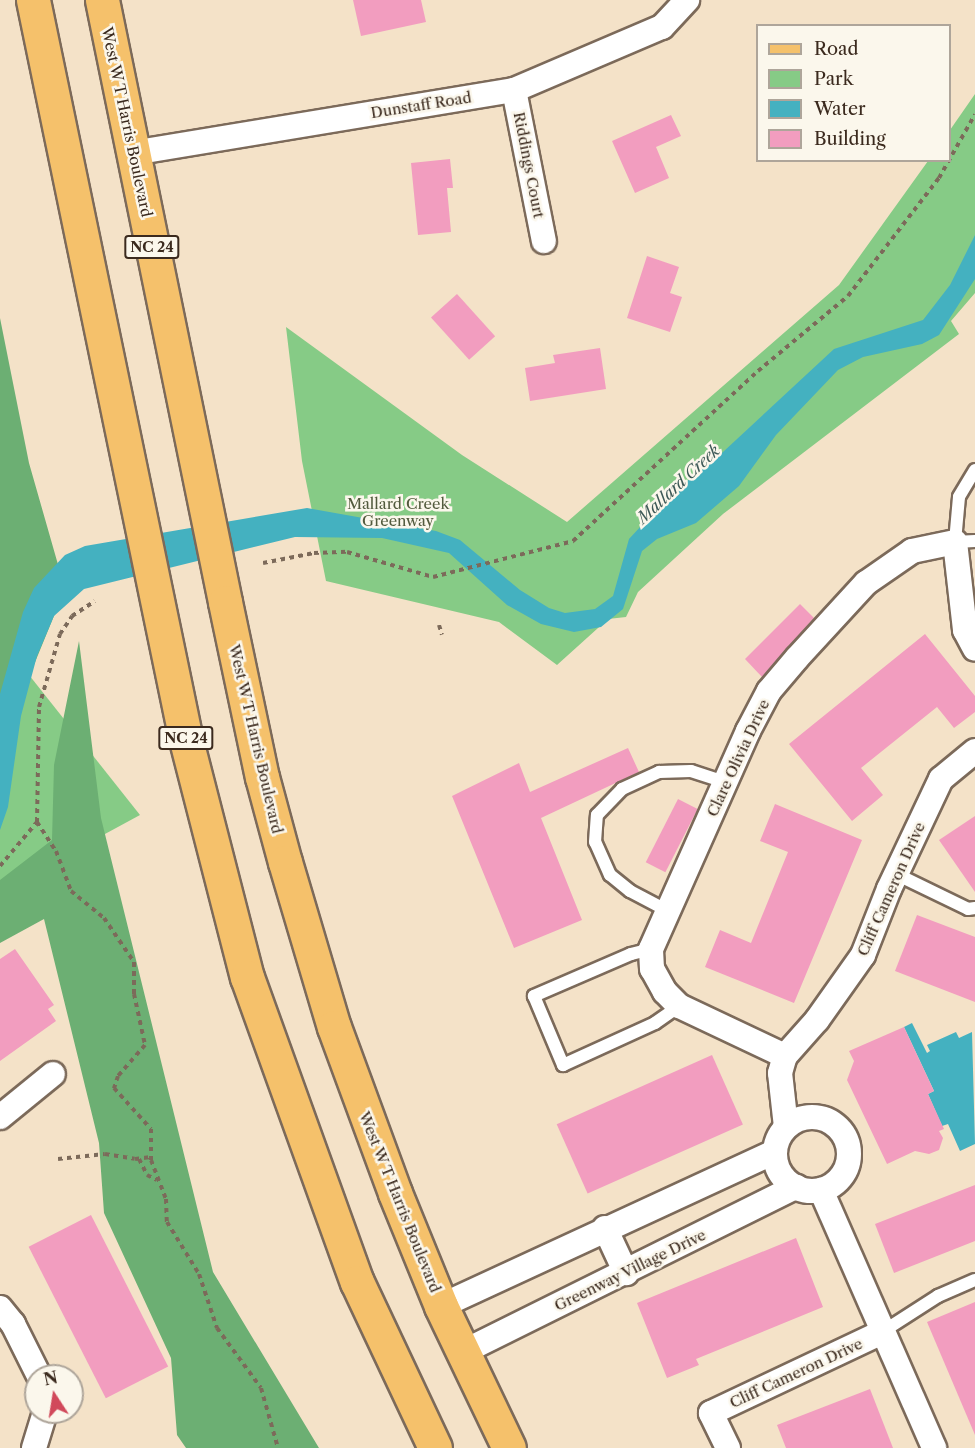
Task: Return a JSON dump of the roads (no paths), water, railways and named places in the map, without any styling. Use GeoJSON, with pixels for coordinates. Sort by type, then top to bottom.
{"type":"FeatureCollection","features":[{"type":"Feature","properties":{"kind":"main road","name":"NC 24"},"geometry":{"type":"LineString","coordinates":[[33,0],[186,740],[244,967],[295,1121],[357,1282],[435,1448]]}},
{"type":"Feature","properties":{"kind":"main road","name":"West W T Harris Boulevard"},"geometry":{"type":"LineString","coordinates":[[102,0],[260,766],[285,862],[338,1038],[441,1306],[509,1448]]}},
{"type":"Feature","properties":{"kind":"street","name":"Dunstaff Road"},"geometry":{"type":"LineString","coordinates":[[133,153],[514,90],[662,27],[687,0]]}},
{"type":"Feature","properties":{"kind":"street","name":"Riddings Court"},"geometry":{"type":"LineString","coordinates":[[514,90],[544,241]]}},
{"type":"Feature","properties":{"kind":"street"},"geometry":{"type":"LineString","coordinates":[[965,542],[965,630],[975,649]]}},
{"type":"Feature","properties":{"kind":"street","name":"Clare Olivia Drive"},"geometry":{"type":"LineString","coordinates":[[651,949],[725,782],[769,691],[866,583],[912,551],[965,542]]}},
{"type":"Feature","properties":{"kind":"street","name":"Cliff Cameron Drive"},"geometry":{"type":"LineString","coordinates":[[785,1056],[817,1020],[863,955],[896,874],[941,779],[975,752]]}},
{"type":"Feature","properties":{"kind":"street"},"geometry":{"type":"LineString","coordinates":[[651,949],[652,969],[665,992],[679,1006],[785,1056],[780,1073],[786,1127],[775,1152],[777,1166],[796,1187],[821,1190],[842,1177],[850,1154],[848,1142],[837,1127],[821,1118],[808,1117],[786,1127]]}},
{"type":"Feature","properties":{"kind":"street"},"geometry":{"type":"LineString","coordinates":[[0,1117],[52,1074]]}},
{"type":"Feature","properties":{"kind":"street"},"geometry":{"type":"LineString","coordinates":[[441,1306],[605,1228],[775,1152]]}},
{"type":"Feature","properties":{"kind":"street","name":"Greenway Village Drive"},"geometry":{"type":"LineString","coordinates":[[463,1352],[626,1274],[796,1187]]}},
{"type":"Feature","properties":{"kind":"street"},"geometry":{"type":"LineString","coordinates":[[821,1190],[934,1448]]}},
{"type":"Feature","properties":{"kind":"street"},"geometry":{"type":"LineString","coordinates":[[605,1228],[626,1274]]}},
{"type":"Feature","properties":{"kind":"street"},"geometry":{"type":"LineString","coordinates":[[0,1308],[13,1324],[33,1364]]}},
{"type":"Feature","properties":{"kind":"street","name":"Cliff Cameron Drive"},"geometry":{"type":"LineString","coordinates":[[728,1448],[711,1413],[882,1332]]}},
{"type":"Feature","properties":{"kind":"street"},"geometry":{"type":"LineString","coordinates":[[34,1448],[41,1424]]}},
{"type":"Feature","properties":{"kind":"lane"},"geometry":{"type":"LineString","coordinates":[[965,542],[958,497],[975,470]]}},
{"type":"Feature","properties":{"kind":"lane"},"geometry":{"type":"LineString","coordinates":[[668,911],[630,891],[610,875],[595,842],[597,815],[622,789],[659,772],[691,771],[725,782]]}},
{"type":"Feature","properties":{"kind":"lane"},"geometry":{"type":"LineString","coordinates":[[896,874],[968,909],[975,908]]}},
{"type":"Feature","properties":{"kind":"lane"},"geometry":{"type":"LineString","coordinates":[[651,949],[631,954],[534,996],[563,1065],[655,1023],[679,1006]]}},
{"type":"Feature","properties":{"kind":"lane"},"geometry":{"type":"LineString","coordinates":[[882,1332],[938,1296],[975,1280]]}},
{"type":"Feature","properties":{"kind":"water"},"geometry":{"type":"Polygon","coordinates":[[[975,235],[975,279],[939,335],[922,344],[863,357],[838,370],[776,435],[739,486],[696,523],[657,539],[642,551],[623,609],[601,627],[574,632],[541,624],[507,605],[449,553],[382,538],[295,537],[84,589],[54,616],[37,656],[21,716],[8,807],[0,830],[0,694],[23,612],[34,588],[65,555],[85,546],[307,508],[436,531],[460,540],[520,590],[549,608],[565,613],[595,609],[613,596],[629,539],[669,496],[723,452],[834,349],[923,320],[950,285],[975,235]]]}},
{"type":"Feature","properties":{"kind":"water"},"geometry":{"type":"Polygon","coordinates":[[[912,1023],[927,1053],[930,1051],[927,1045],[956,1032],[959,1038],[972,1032],[975,1144],[960,1151],[948,1124],[942,1126],[928,1094],[934,1091],[904,1027],[912,1023]]]}},
{"type":"Feature","properties":{"kind":"water label","name":"Mallard Creek"},"geometry":{"type":"Point","coordinates":[678,484]}},
{"type":"Feature","properties":{"kind":"park label","name":"Mallard Creek Greenway"},"geometry":{"type":"Point","coordinates":[398,512]}}]}
